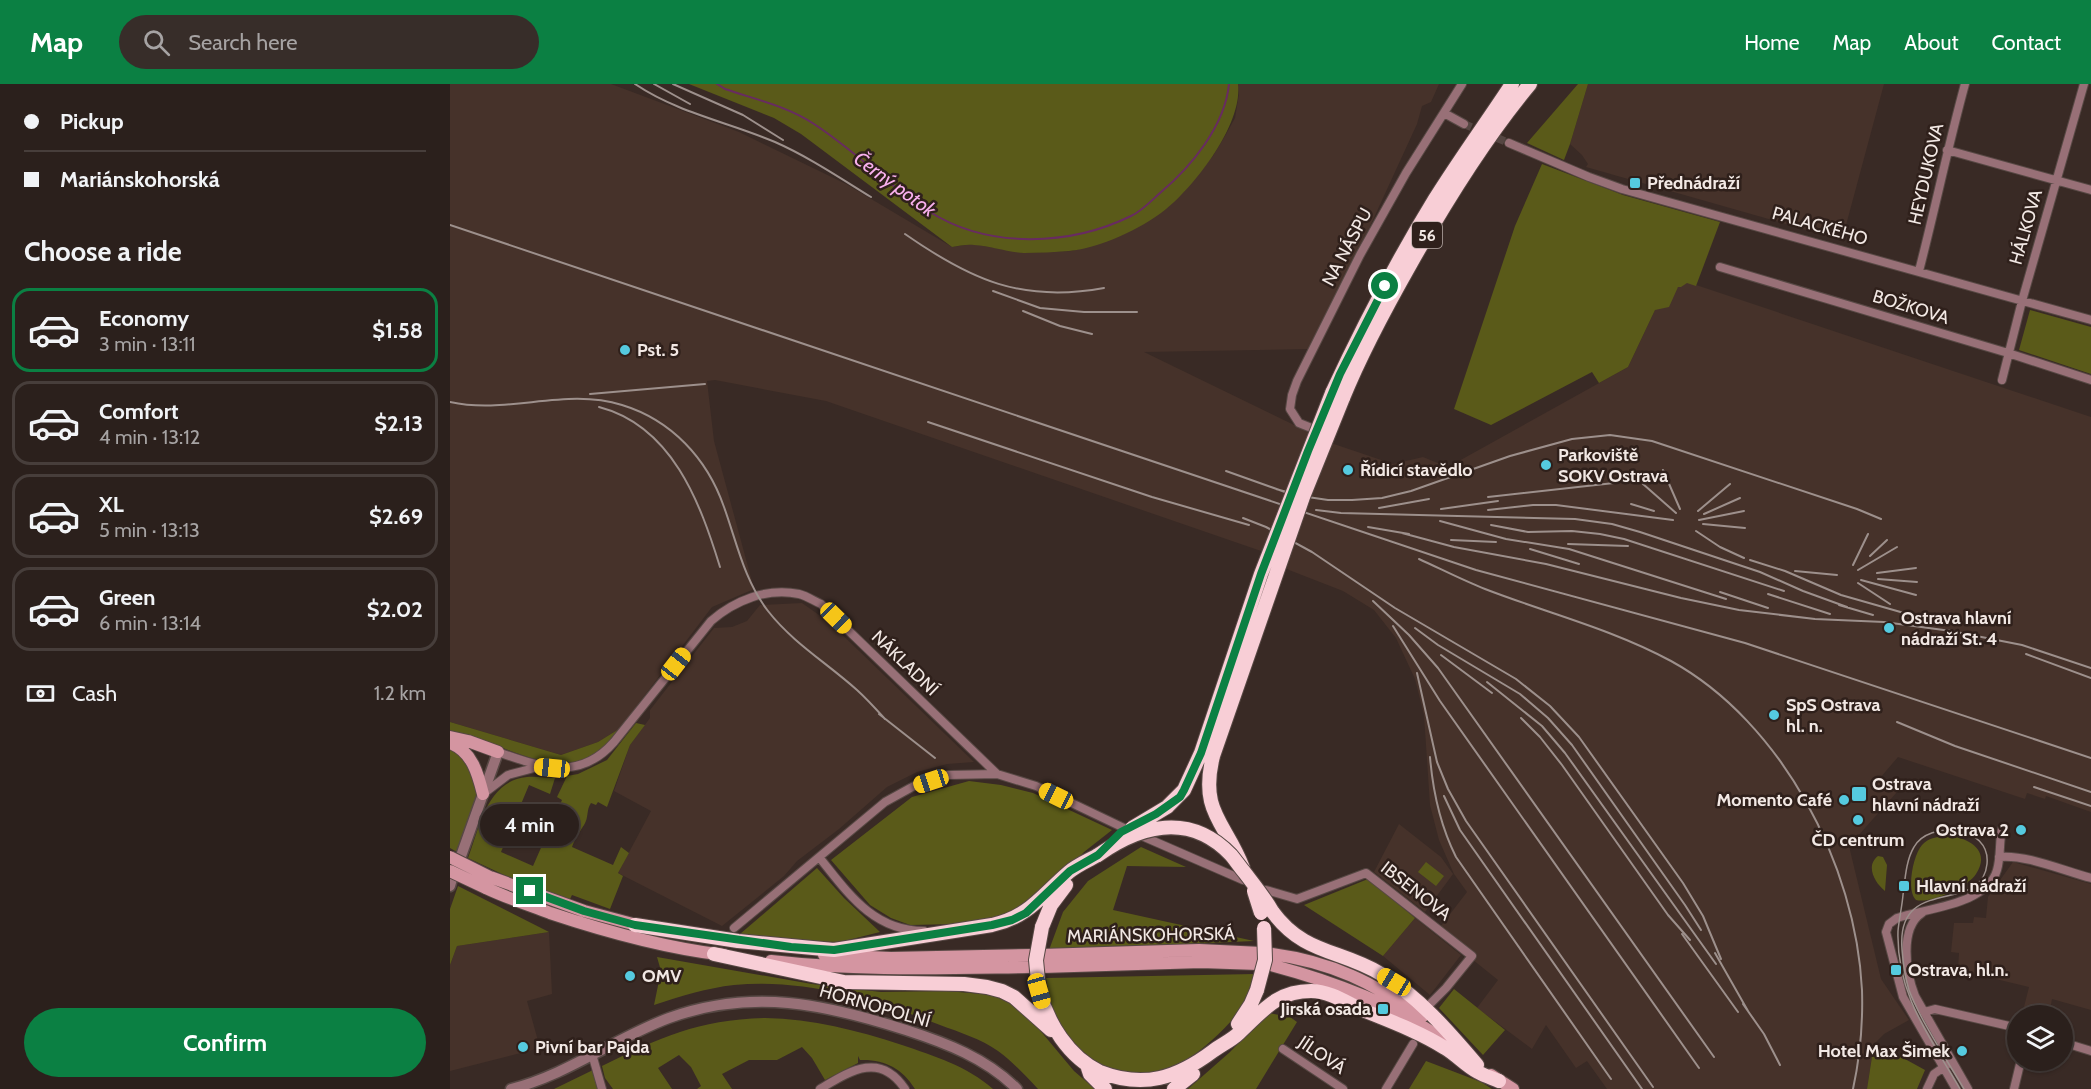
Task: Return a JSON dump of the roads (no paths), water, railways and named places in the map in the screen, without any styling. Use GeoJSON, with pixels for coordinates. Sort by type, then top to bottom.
{"type":"FeatureCollection","features":[{"type":"Feature","properties":{"kind":"highway","name":"56"},"geometry":{"type":"LineString","coordinates":[[1226,1042],[1192,1067],[1162,1080],[1141,1082],[1118,1079],[1096,1070],[1082,1060],[1052,1028],[1043,1006],[1036,960],[1042,927],[1052,905],[1065,887],[1121,832],[1167,807],[1180,797],[1188,783],[1201,753],[1269,554],[1376,304],[1415,233],[1456,166],[1512,84]]}},
{"type":"Feature","properties":{"kind":"highway","name":"56"},"geometry":{"type":"LineString","coordinates":[[1244,876],[1237,851],[1226,836],[1211,805],[1208,788],[1209,771],[1276,570],[1338,396],[1424,240],[1487,140],[1530,84]]}},
{"type":"Feature","properties":{"kind":"highway","name":"56"},"geometry":{"type":"LineString","coordinates":[[1098,855],[1124,838],[1143,830],[1177,828],[1197,832],[1216,842],[1232,856],[1267,912],[1264,928],[1265,960],[1251,1004],[1212,1060],[1174,1089]]}},
{"type":"Feature","properties":{"kind":"highway"},"geometry":{"type":"LineString","coordinates":[[635,925],[748,942],[834,950],[992,925],[1018,917],[1037,904],[1070,871],[1098,855]]}},
{"type":"Feature","properties":{"kind":"highway"},"geometry":{"type":"LineString","coordinates":[[1267,912],[1303,941],[1377,972],[1394,982],[1425,1009],[1477,1066]]}},
{"type":"Feature","properties":{"kind":"highway"},"geometry":{"type":"LineString","coordinates":[[714,954],[844,982],[964,984],[987,987],[1014,997],[1052,1028]]}},
{"type":"Feature","properties":{"kind":"highway"},"geometry":{"type":"LineString","coordinates":[[1226,1042],[1238,1035],[1256,1015],[1276,1000],[1299,992],[1323,992],[1446,1048],[1477,1072],[1499,1081]]}},
{"type":"Feature","properties":{"kind":"highway","name":"56"},"geometry":{"type":"LineString","coordinates":[[1082,1060],[1090,1074],[1105,1089]]}},
{"type":"Feature","properties":{"kind":"main road"},"geometry":{"type":"LineString","coordinates":[[450,737],[498,752]]}},
{"type":"Feature","properties":{"kind":"main road"},"geometry":{"type":"LineString","coordinates":[[450,743],[461,749],[470,760],[478,775],[483,794]]}},
{"type":"Feature","properties":{"kind":"main road","name":"MARIÁNSKOHORSKÁ"},"geometry":{"type":"LineString","coordinates":[[455,856],[500,895],[582,924],[650,942],[714,954],[816,966],[920,969],[1037,961]]}},
{"type":"Feature","properties":{"kind":"main road","name":"MARIÁNSKOHORSKÁ"},"geometry":{"type":"LineString","coordinates":[[451,879],[488,883],[635,925],[722,944],[811,955],[1037,961],[1201,962],[1266,959],[1315,962],[1370,983],[1425,1020],[1477,1066],[1513,1089]]}},
{"type":"Feature","properties":{"kind":"street","name":"NA NÁSPU"},"geometry":{"type":"LineString","coordinates":[[1309,427],[1299,423],[1290,409],[1297,381],[1360,255],[1406,173],[1462,84]]}},
{"type":"Feature","properties":{"kind":"street","name":"HEYDUKOVA"},"geometry":{"type":"LineString","coordinates":[[1919,271],[1965,84]]}},
{"type":"Feature","properties":{"kind":"street","name":"HÁLKOVA"},"geometry":{"type":"LineString","coordinates":[[2002,380],[2022,301],[2084,84]]}},
{"type":"Feature","properties":{"kind":"street"},"geometry":{"type":"LineString","coordinates":[[1444,113],[1464,124]]}},
{"type":"Feature","properties":{"kind":"street","name":"PALACKÉHO"},"geometry":{"type":"LineString","coordinates":[[1509,143],[1622,189],[2091,320]]}},
{"type":"Feature","properties":{"kind":"street"},"geometry":{"type":"LineString","coordinates":[[1947,150],[2091,190]]}},
{"type":"Feature","properties":{"kind":"street","name":"BOŽKOVA"},"geometry":{"type":"LineString","coordinates":[[1720,267],[2091,380]]}},
{"type":"Feature","properties":{"kind":"street","name":"NÁKLADNÍ"},"geometry":{"type":"LineString","coordinates":[[498,752],[540,766],[564,768],[586,763],[601,755],[615,742],[711,621],[724,609],[760,595],[788,593],[801,594],[821,604],[996,774]]}},
{"type":"Feature","properties":{"kind":"street"},"geometry":{"type":"LineString","coordinates":[[455,856],[483,794],[498,752]]}},
{"type":"Feature","properties":{"kind":"street"},"geometry":{"type":"LineString","coordinates":[[483,794],[508,775],[540,766]]}},
{"type":"Feature","properties":{"kind":"street","name":"NÁKLADNÍ"},"geometry":{"type":"LineString","coordinates":[[734,928],[885,802],[914,786],[948,775],[996,774],[1036,786],[1124,828]]}},
{"type":"Feature","properties":{"kind":"street"},"geometry":{"type":"LineString","coordinates":[[1956,1089],[1904,997],[1886,932],[1897,918],[1971,897],[1987,887],[1995,874],[2002,828]]}},
{"type":"Feature","properties":{"kind":"street"},"geometry":{"type":"LineString","coordinates":[[1142,836],[1244,876]]}},
{"type":"Feature","properties":{"kind":"street"},"geometry":{"type":"LineString","coordinates":[[1999,857],[2011,856],[2029,860],[2091,878]]}},
{"type":"Feature","properties":{"kind":"street"},"geometry":{"type":"LineString","coordinates":[[819,857],[847,892],[866,911],[882,922],[916,931],[948,931]]}},
{"type":"Feature","properties":{"kind":"street","name":"IBSENOVA"},"geometry":{"type":"LineString","coordinates":[[1266,890],[1297,898],[1366,873],[1472,956],[1425,1009]]}},
{"type":"Feature","properties":{"kind":"street"},"geometry":{"type":"LineString","coordinates":[[1925,911],[1913,921],[1907,935],[1911,982],[1915,996],[1968,1089]]}},
{"type":"Feature","properties":{"kind":"street","name":"HORNOPOLNÍ"},"geometry":{"type":"LineString","coordinates":[[511,1089],[537,1080],[645,1028],[688,1012],[740,1003],[792,1002],[818,1005],[859,1015],[953,1047],[993,1068],[1017,1089]]}},
{"type":"Feature","properties":{"kind":"street"},"geometry":{"type":"LineString","coordinates":[[1924,1012],[1931,1008],[1938,1009],[2007,1025]]}},
{"type":"Feature","properties":{"kind":"street"},"geometry":{"type":"LineString","coordinates":[[1386,1089],[1413,1044]]}},
{"type":"Feature","properties":{"kind":"street"},"geometry":{"type":"LineString","coordinates":[[2073,1045],[2091,1051]]}},
{"type":"Feature","properties":{"kind":"street","name":"JÍLOVÁ"},"geometry":{"type":"LineString","coordinates":[[1283,1049],[1343,1089]]}},
{"type":"Feature","properties":{"kind":"street"},"geometry":{"type":"LineString","coordinates":[[592,1054],[602,1089]]}},
{"type":"Feature","properties":{"kind":"street"},"geometry":{"type":"LineString","coordinates":[[1927,1089],[1934,1074],[1953,1062]]}},
{"type":"Feature","properties":{"kind":"street"},"geometry":{"type":"LineString","coordinates":[[820,1089],[849,1071],[872,1067],[892,1074],[905,1089]]}},
{"type":"Feature","properties":{"kind":"street"},"geometry":{"type":"LineString","coordinates":[[2014,1089],[2018,1071]]}},
{"type":"Feature","properties":{"kind":"waterway","name":"Černý potok"},"geometry":{"type":"LineString","coordinates":[[717,84],[804,118],[829,134],[915,202],[953,224],[1003,237],[1030,239],[1056,238],[1082,233],[1107,226],[1143,209],[1172,183],[1205,144],[1221,115],[1229,84]]}},
{"type":"Feature","properties":{"kind":"tunnel"},"geometry":{"type":"LineString","coordinates":[[1464,124],[1509,143]]}},
{"type":"Feature","properties":{"kind":"tram line"},"geometry":{"type":"LineString","coordinates":[[1960,1089],[1917,1014],[1909,995],[1899,954],[1898,926],[1909,858],[1914,847],[1922,838],[1945,830],[1970,834],[1979,841],[1986,851],[1987,864],[1982,879],[1971,889],[1925,902],[1912,911],[1904,926],[1902,949],[1906,980],[1914,1002],[1964,1089]]}},
{"type":"Feature","properties":{"kind":"railway"},"geometry":{"type":"LineString","coordinates":[[635,84],[686,110],[788,148],[871,197]]}},
{"type":"Feature","properties":{"kind":"railway"},"geometry":{"type":"LineString","coordinates":[[654,84],[690,104]]}},
{"type":"Feature","properties":{"kind":"railway"},"geometry":{"type":"LineString","coordinates":[[673,84],[743,115],[783,140]]}},
{"type":"Feature","properties":{"kind":"railway"},"geometry":{"type":"LineString","coordinates":[[450,225],[1476,570],[1745,643],[2091,758]]}},
{"type":"Feature","properties":{"kind":"railway"},"geometry":{"type":"LineString","coordinates":[[905,234],[952,264],[998,284],[1022,290],[1048,292],[1075,292],[1104,288]]}},
{"type":"Feature","properties":{"kind":"railway"},"geometry":{"type":"LineString","coordinates":[[993,291],[1040,308],[1084,312],[1137,312]]}},
{"type":"Feature","properties":{"kind":"railway"},"geometry":{"type":"LineString","coordinates":[[1023,311],[1060,326],[1092,334]]}},
{"type":"Feature","properties":{"kind":"railway"},"geometry":{"type":"LineString","coordinates":[[590,394],[705,384]]}},
{"type":"Feature","properties":{"kind":"railway"},"geometry":{"type":"LineString","coordinates":[[450,402],[493,405],[579,399],[601,400],[622,405],[656,420],[685,443],[708,472],[724,507],[747,574],[768,611],[788,633],[857,690],[885,719]]}},
{"type":"Feature","properties":{"kind":"railway"},"geometry":{"type":"LineString","coordinates":[[599,407],[624,417],[646,431],[664,449],[692,493],[720,567]]}},
{"type":"Feature","properties":{"kind":"railway"},"geometry":{"type":"LineString","coordinates":[[928,422],[1152,497],[1249,525]]}},
{"type":"Feature","properties":{"kind":"railway"},"geometry":{"type":"LineString","coordinates":[[1276,489],[1328,500],[1382,498],[1411,491],[1510,456],[1572,439],[1610,435],[1652,441],[1881,519]]}},
{"type":"Feature","properties":{"kind":"railway"},"geometry":{"type":"LineString","coordinates":[[1663,470],[1680,509]]}},
{"type":"Feature","properties":{"kind":"railway"},"geometry":{"type":"LineString","coordinates":[[1226,471],[1285,492]]}},
{"type":"Feature","properties":{"kind":"railway"},"geometry":{"type":"LineString","coordinates":[[1488,497],[1614,483]]}},
{"type":"Feature","properties":{"kind":"railway"},"geometry":{"type":"LineString","coordinates":[[1643,484],[1676,513]]}},
{"type":"Feature","properties":{"kind":"railway"},"geometry":{"type":"LineString","coordinates":[[1698,511],[1730,484]]}},
{"type":"Feature","properties":{"kind":"railway"},"geometry":{"type":"LineString","coordinates":[[1704,514],[1740,498]]}},
{"type":"Feature","properties":{"kind":"railway"},"geometry":{"type":"LineString","coordinates":[[1379,508],[1429,499]]}},
{"type":"Feature","properties":{"kind":"railway"},"geometry":{"type":"LineString","coordinates":[[1441,509],[1498,501]]}},
{"type":"Feature","properties":{"kind":"railway"},"geometry":{"type":"LineString","coordinates":[[1631,504],[1654,511]]}},
{"type":"Feature","properties":{"kind":"railway"},"geometry":{"type":"LineString","coordinates":[[1488,510],[1556,505],[1673,520]]}},
{"type":"Feature","properties":{"kind":"railway"},"geometry":{"type":"LineString","coordinates":[[1316,510],[1341,513],[1575,519],[1612,524],[1760,572],[1847,607]]}},
{"type":"Feature","properties":{"kind":"railway"},"geometry":{"type":"LineString","coordinates":[[1699,520],[1744,511]]}},
{"type":"Feature","properties":{"kind":"railway"},"geometry":{"type":"LineString","coordinates":[[1243,518],[1266,527],[1312,552],[1395,608],[1516,679],[1550,706],[1579,737],[1683,883],[1703,916],[1721,959]]}},
{"type":"Feature","properties":{"kind":"railway"},"geometry":{"type":"LineString","coordinates":[[1440,521],[1506,539],[1569,549],[1726,599]]}},
{"type":"Feature","properties":{"kind":"railway"},"geometry":{"type":"LineString","coordinates":[[1703,524],[1745,528]]}},
{"type":"Feature","properties":{"kind":"railway"},"geometry":{"type":"LineString","coordinates":[[1491,525],[1528,532],[1572,531],[1624,539],[1784,591]]}},
{"type":"Feature","properties":{"kind":"railway"},"geometry":{"type":"LineString","coordinates":[[1368,527],[1409,534]]}},
{"type":"Feature","properties":{"kind":"railway"},"geometry":{"type":"LineString","coordinates":[[1696,531],[1720,547],[1744,558]]}},
{"type":"Feature","properties":{"kind":"railway"},"geometry":{"type":"LineString","coordinates":[[1402,533],[1454,547],[1546,564],[1739,610],[1815,619],[1884,622],[1951,631],[2022,645],[2091,668]]}},
{"type":"Feature","properties":{"kind":"railway"},"geometry":{"type":"LineString","coordinates":[[1853,565],[1868,534]]}},
{"type":"Feature","properties":{"kind":"railway"},"geometry":{"type":"LineString","coordinates":[[1451,540],[1496,542]]}},
{"type":"Feature","properties":{"kind":"railway"},"geometry":{"type":"LineString","coordinates":[[1870,556],[1887,540]]}},
{"type":"Feature","properties":{"kind":"railway"},"geometry":{"type":"LineString","coordinates":[[1568,544],[1628,546]]}},
{"type":"Feature","properties":{"kind":"railway"},"geometry":{"type":"LineString","coordinates":[[1858,570],[1897,547]]}},
{"type":"Feature","properties":{"kind":"railway"},"geometry":{"type":"LineString","coordinates":[[1530,549],[1579,564]]}},
{"type":"Feature","properties":{"kind":"railway"},"geometry":{"type":"LineString","coordinates":[[1419,559],[1485,589],[1603,630],[1671,661],[1711,688],[1747,721],[1779,759],[1806,802],[1828,847],[1845,894],[1857,942],[1862,1015],[1853,1089]]}},
{"type":"Feature","properties":{"kind":"railway"},"geometry":{"type":"LineString","coordinates":[[1750,560],[1785,571],[1841,595],[1932,621]]}},
{"type":"Feature","properties":{"kind":"railway"},"geometry":{"type":"LineString","coordinates":[[1877,573],[1916,568]]}},
{"type":"Feature","properties":{"kind":"railway"},"geometry":{"type":"LineString","coordinates":[[1795,571],[1837,575]]}},
{"type":"Feature","properties":{"kind":"railway"},"geometry":{"type":"LineString","coordinates":[[1878,579],[1917,582]]}},
{"type":"Feature","properties":{"kind":"railway"},"geometry":{"type":"LineString","coordinates":[[1861,580],[1916,595]]}},
{"type":"Feature","properties":{"kind":"railway"},"geometry":{"type":"LineString","coordinates":[[1858,583],[1890,604]]}},
{"type":"Feature","properties":{"kind":"railway"},"geometry":{"type":"LineString","coordinates":[[1720,592],[1768,608]]}},
{"type":"Feature","properties":{"kind":"railway"},"geometry":{"type":"LineString","coordinates":[[1768,594],[1830,614]]}},
{"type":"Feature","properties":{"kind":"railway"},"geometry":{"type":"LineString","coordinates":[[1373,601],[1409,635],[1438,668],[1714,1057]]}},
{"type":"Feature","properties":{"kind":"railway"},"geometry":{"type":"LineString","coordinates":[[1839,605],[1873,615]]}},
{"type":"Feature","properties":{"kind":"railway"},"geometry":{"type":"LineString","coordinates":[[1393,626],[1440,701],[1699,1068]]}},
{"type":"Feature","properties":{"kind":"railway"},"geometry":{"type":"LineString","coordinates":[[1415,628],[1438,645],[1520,694],[1548,718],[1572,745],[1701,930]]}},
{"type":"Feature","properties":{"kind":"railway"},"geometry":{"type":"LineString","coordinates":[[2026,654],[2091,678]]}},
{"type":"Feature","properties":{"kind":"railway"},"geometry":{"type":"LineString","coordinates":[[1441,655],[1492,693]]}},
{"type":"Feature","properties":{"kind":"railway"},"geometry":{"type":"LineString","coordinates":[[1417,673],[1437,762],[1448,789],[1466,821],[1653,1087]]}},
{"type":"Feature","properties":{"kind":"railway"},"geometry":{"type":"LineString","coordinates":[[1487,682],[1542,726],[1565,753],[1716,964]]}},
{"type":"Feature","properties":{"kind":"railway"},"geometry":{"type":"LineString","coordinates":[[879,714],[935,758]]}},
{"type":"Feature","properties":{"kind":"railway"},"geometry":{"type":"LineString","coordinates":[[1521,718],[1540,737],[1562,765],[1668,915],[1690,940]]}},
{"type":"Feature","properties":{"kind":"railway"},"geometry":{"type":"LineString","coordinates":[[1897,722],[1955,746],[2091,792]]}},
{"type":"Feature","properties":{"kind":"railway"},"geometry":{"type":"LineString","coordinates":[[1430,757],[1438,809],[1456,857],[1611,1079]]}},
{"type":"Feature","properties":{"kind":"railway"},"geometry":{"type":"LineString","coordinates":[[2034,787],[2091,806]]}},
{"type":"Feature","properties":{"kind":"railway"},"geometry":{"type":"LineString","coordinates":[[1444,796],[1460,830],[1642,1089]]}},
{"type":"Feature","properties":{"kind":"railway"},"geometry":{"type":"LineString","coordinates":[[1682,934],[1738,1012]]}},
{"type":"Feature","properties":{"kind":"railway"},"geometry":{"type":"LineString","coordinates":[[1715,953],[1748,1011]]}},
{"type":"Feature","properties":{"kind":"railway"},"geometry":{"type":"LineString","coordinates":[[1743,1004],[1764,1034],[1780,1065]]}},
{"type":"Feature","properties":{"kind":"place","name":"Přednádraží"},"geometry":{"type":"Point","coordinates":[1635,183]}},
{"type":"Feature","properties":{"kind":"place","name":"Pst. 5"},"geometry":{"type":"Point","coordinates":[625,350]}},
{"type":"Feature","properties":{"kind":"place","name":"Parkoviště SOKV Ostrava"},"geometry":{"type":"Point","coordinates":[1546,465]}},
{"type":"Feature","properties":{"kind":"place","name":"Řídicí stavědlo"},"geometry":{"type":"Point","coordinates":[1348,470]}},
{"type":"Feature","properties":{"kind":"place","name":"Ostrava hlavní nádraží St. 4"},"geometry":{"type":"Point","coordinates":[1889,628]}},
{"type":"Feature","properties":{"kind":"place","name":"SpS Ostrava hl. n."},"geometry":{"type":"Point","coordinates":[1774,715]}},
{"type":"Feature","properties":{"kind":"place","name":"Ostrava hlavní nádraží"},"geometry":{"type":"Point","coordinates":[1859,794]}},
{"type":"Feature","properties":{"kind":"place","name":"Momento Café"},"geometry":{"type":"Point","coordinates":[1844,800]}},
{"type":"Feature","properties":{"kind":"place","name":"ČD centrum"},"geometry":{"type":"Point","coordinates":[1858,820]}},
{"type":"Feature","properties":{"kind":"place","name":"Ostrava 2"},"geometry":{"type":"Point","coordinates":[2021,830]}},
{"type":"Feature","properties":{"kind":"place","name":"Hlavní nádraží"},"geometry":{"type":"Point","coordinates":[1904,886]}},
{"type":"Feature","properties":{"kind":"place","name":"Ostrava, hl.n."},"geometry":{"type":"Point","coordinates":[1896,970]}},
{"type":"Feature","properties":{"kind":"place","name":"OMV"},"geometry":{"type":"Point","coordinates":[630,976]}},
{"type":"Feature","properties":{"kind":"place","name":"Jirská osada"},"geometry":{"type":"Point","coordinates":[1383,1009]}},
{"type":"Feature","properties":{"kind":"place","name":"Pivní bar Pajda"},"geometry":{"type":"Point","coordinates":[523,1047]}},
{"type":"Feature","properties":{"kind":"place","name":"Hotel Max Šimek"},"geometry":{"type":"Point","coordinates":[1962,1051]}}]}
